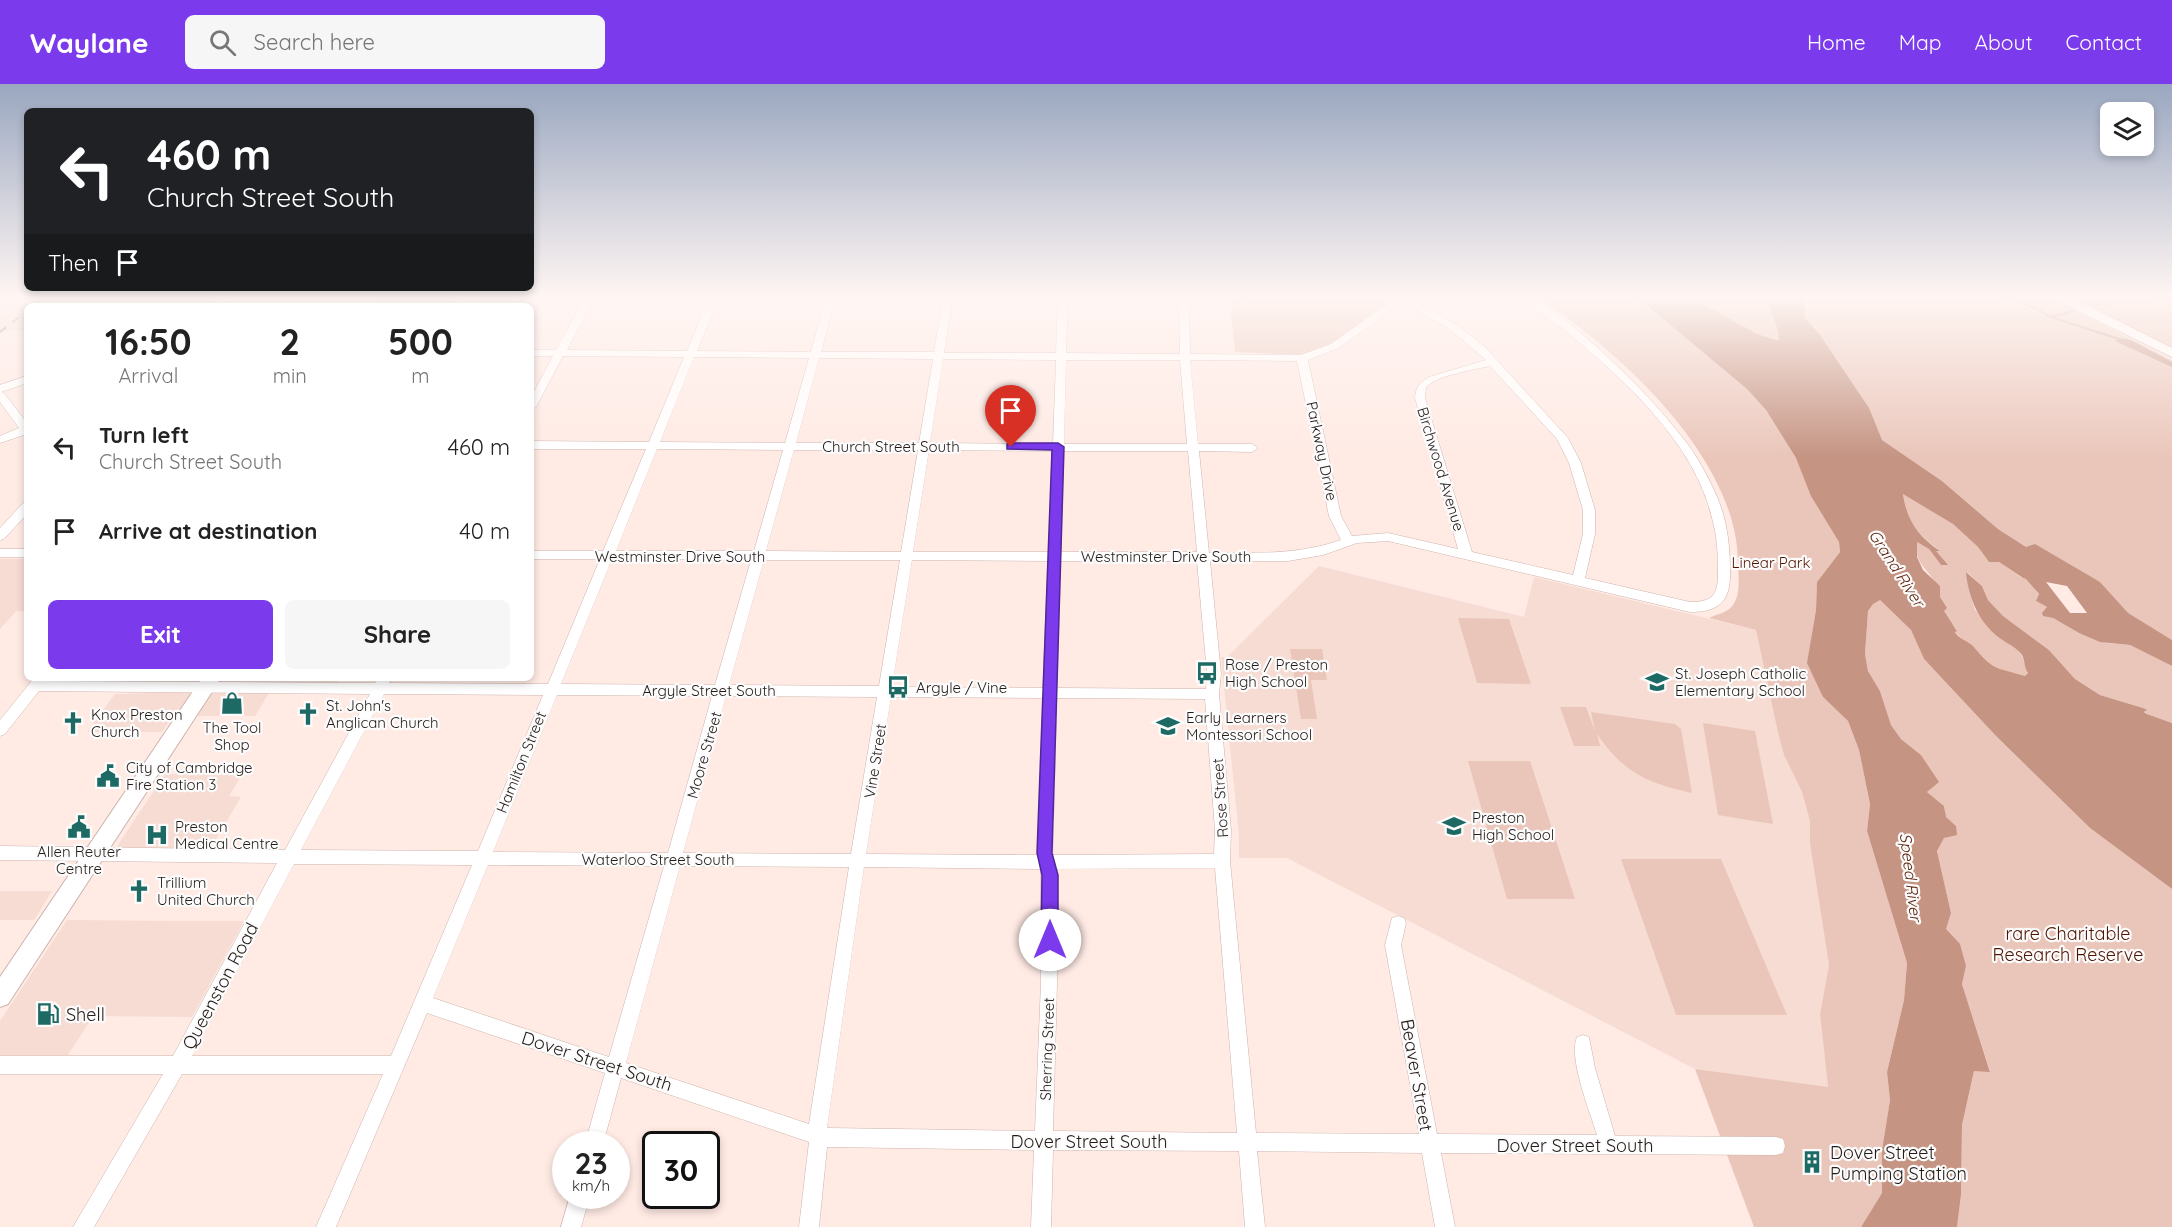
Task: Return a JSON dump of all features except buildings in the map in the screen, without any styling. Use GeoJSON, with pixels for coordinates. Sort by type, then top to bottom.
{"type":"FeatureCollection","features":[{"type":"Feature","properties":{"kind":"main road"},"geometry":{"type":"LineString","coordinates":[[0,996],[209,682]]}},
{"type":"Feature","properties":{"kind":"street"},"geometry":{"type":"LineString","coordinates":[[534,402],[562,350]]}},
{"type":"Feature","properties":{"kind":"street","name":"Hamilton Street"},"geometry":{"type":"LineString","coordinates":[[326,1227],[423,1003],[691,350]]}},
{"type":"Feature","properties":{"kind":"street","name":"Moore Street"},"geometry":{"type":"LineString","coordinates":[[598,1131],[817,350]]}},
{"type":"Feature","properties":{"kind":"street","name":"Vine Street"},"geometry":{"type":"LineString","coordinates":[[809,1227],[818,1157],[818,1119],[832,1024],[940,350]]}},
{"type":"Feature","properties":{"kind":"street","name":"Sherring Street"},"geometry":{"type":"LineString","coordinates":[[1041,1227],[1045,1141],[1050,875],[1044,853],[1061,350]]}},
{"type":"Feature","properties":{"kind":"street","name":"Rose Street"},"geometry":{"type":"LineString","coordinates":[[1185,350],[1214,674],[1212,694],[1223,830],[1222,861],[1255,1227]]}},
{"type":"Feature","properties":{"kind":"street"},"geometry":{"type":"LineString","coordinates":[[534,353],[1302,358],[1323,350]]}},
{"type":"Feature","properties":{"kind":"street"},"geometry":{"type":"LineString","coordinates":[[1482,350],[1562,438],[1575,463],[1589,510],[1589,534],[1578,580]]}},
{"type":"Feature","properties":{"kind":"street","name":"Westminster Drive South"},"geometry":{"type":"LineString","coordinates":[[534,555],[1296,556],[1323,551],[1348,541],[1388,537],[1690,607],[1701,607],[1718,601],[1722,595],[1724,569],[1722,538],[1716,510],[1690,454],[1647,400],[1595,350]]}},
{"type":"Feature","properties":{"kind":"street","name":"Parkway Drive"},"geometry":{"type":"LineString","coordinates":[[1302,358],[1335,516],[1348,541]]}},
{"type":"Feature","properties":{"kind":"street","name":"Birchwood Avenue"},"geometry":{"type":"LineString","coordinates":[[1466,554],[1420,398],[1421,388],[1428,381],[1440,376],[1492,362]]}},
{"type":"Feature","properties":{"kind":"street"},"geometry":{"type":"LineString","coordinates":[[0,390],[24,380]]}},
{"type":"Feature","properties":{"kind":"street"},"geometry":{"type":"LineString","coordinates":[[0,395],[24,427]]}},
{"type":"Feature","properties":{"kind":"street"},"geometry":{"type":"LineString","coordinates":[[0,440],[24,431]]}},
{"type":"Feature","properties":{"kind":"street","name":"Church Street South"},"geometry":{"type":"LineString","coordinates":[[534,445],[1252,448]]}},
{"type":"Feature","properties":{"kind":"street"},"geometry":{"type":"LineString","coordinates":[[0,536],[24,509]]}},
{"type":"Feature","properties":{"kind":"street"},"geometry":{"type":"LineString","coordinates":[[0,553],[24,553]]}},
{"type":"Feature","properties":{"kind":"street"},"geometry":{"type":"LineString","coordinates":[[0,729],[38,682]]}},
{"type":"Feature","properties":{"kind":"street","name":"Argyle Street South"},"geometry":{"type":"LineString","coordinates":[[38,682],[382,683],[551,690],[1212,694]]}},
{"type":"Feature","properties":{"kind":"street","name":"Queenston Road"},"geometry":{"type":"LineString","coordinates":[[84,1227],[177,1066],[382,683]]}},
{"type":"Feature","properties":{"kind":"street","name":"Waterloo Street South"},"geometry":{"type":"LineString","coordinates":[[0,853],[859,861],[1222,861]]}},
{"type":"Feature","properties":{"kind":"street","name":"Beaver Street"},"geometry":{"type":"LineString","coordinates":[[1398,923],[1393,945],[1445,1227]]}},
{"type":"Feature","properties":{"kind":"street","name":"Dover Street South"},"geometry":{"type":"LineString","coordinates":[[423,1003],[819,1136],[834,1139],[1776,1146]]}},
{"type":"Feature","properties":{"kind":"street"},"geometry":{"type":"LineString","coordinates":[[1583,1043],[1586,1068],[1609,1145]]}},
{"type":"Feature","properties":{"kind":"street"},"geometry":{"type":"LineString","coordinates":[[0,1065],[395,1065]]}},
{"type":"Feature","properties":{"kind":"street"},"geometry":{"type":"LineString","coordinates":[[571,1227],[576,1209]]}},
{"type":"Feature","properties":{"kind":"shaded area"},"geometry":{"type":"Polygon","coordinates":[[[0,559],[24,559],[24,611],[16,611],[0,629],[0,559]]]}},
{"type":"Feature","properties":{"kind":"shaded area","name":"Preston High School"},"geometry":{"type":"Polygon","coordinates":[[[1319,566],[1524,617],[1534,577],[1756,630],[1784,755],[1802,792],[1810,821],[1810,844],[1829,965],[1820,1014],[1828,1088],[1695,1069],[1287,858],[1239,858],[1239,835],[1221,657],[1227,657],[1319,566]]]}},
{"type":"Feature","properties":{"kind":"shaded area"},"geometry":{"type":"Polygon","coordinates":[[[194,681],[338,681],[331,694],[269,693],[255,716],[173,716],[162,732],[87,732],[115,694],[187,692],[194,681]]]}},
{"type":"Feature","properties":{"kind":"shaded area"},"geometry":{"type":"Polygon","coordinates":[[[165,774],[242,775],[229,796],[241,797],[210,849],[116,848],[165,774]]]}},
{"type":"Feature","properties":{"kind":"shaded area"},"geometry":{"type":"Polygon","coordinates":[[[0,891],[52,891],[34,920],[0,920],[0,891]]]}},
{"type":"Feature","properties":{"kind":"shaded area"},"geometry":{"type":"Polygon","coordinates":[[[67,920],[244,921],[192,1017],[93,1016],[68,1055],[0,1055],[0,1021],[67,920]]]}},
{"type":"Feature","properties":{"kind":"green space"},"geometry":{"type":"Polygon","coordinates":[[[1235,350],[1321,350],[1302,355],[1235,350]]]}},
{"type":"Feature","properties":{"kind":"green space","name":"Linear Park"},"geometry":{"type":"Polygon","coordinates":[[[1607,350],[1702,350],[1747,389],[1766,410],[1796,458],[1839,542],[1840,552],[1817,582],[1816,610],[1811,640],[1823,697],[1848,721],[1859,750],[1870,804],[1867,831],[1907,963],[1904,1000],[1887,1072],[1890,1100],[1882,1150],[1882,1193],[1861,1227],[1754,1227],[1695,1069],[1828,1087],[1820,1014],[1829,965],[1810,844],[1810,821],[1802,792],[1784,755],[1756,630],[1709,618],[1731,607],[1737,595],[1738,561],[1732,522],[1717,483],[1695,445],[1636,376],[1607,350]]]}},
{"type":"Feature","properties":{"kind":"green space"},"geometry":{"type":"Polygon","coordinates":[[[1822,350],[2153,350],[2172,360],[2172,640],[2127,613],[2100,582],[2026,547],[1998,529],[1942,481],[1882,440],[1822,350]]]}},
{"type":"Feature","properties":{"kind":"green space"},"geometry":{"type":"Polygon","coordinates":[[[1903,493],[1953,524],[1978,547],[1989,562],[1999,562],[2027,579],[2039,595],[2036,601],[2047,607],[2053,618],[2079,633],[2107,643],[2130,645],[2172,666],[2172,723],[2147,714],[2143,708],[2100,695],[2075,679],[2049,650],[2003,616],[1988,600],[1982,586],[1967,572],[1969,591],[1975,610],[2003,640],[2017,649],[2028,673],[2025,676],[2007,671],[1986,660],[1957,634],[1955,631],[1957,630],[1943,611],[1935,583],[1917,555],[1916,541],[1929,549],[1941,565],[1940,557],[1935,551],[1939,550],[1914,526],[1907,511],[1903,493]]]}},
{"type":"Feature","properties":{"kind":"green space","name":"rare Charitable Research Reserve"},"geometry":{"type":"Polygon","coordinates":[[[1880,600],[1911,630],[1924,659],[1996,736],[2090,828],[2172,889],[2172,1227],[1957,1227],[1961,1195],[1962,1125],[1974,1071],[1990,1071],[1962,984],[1966,966],[1945,929],[1951,913],[1937,851],[1944,829],[1945,812],[1944,806],[1927,792],[1938,782],[1921,755],[1901,739],[1891,725],[1880,691],[1868,671],[1865,654],[1868,611],[1873,603],[1880,600]]]}},
{"type":"Feature","properties":{"kind":"green space"},"geometry":{"type":"Polygon","coordinates":[[[1458,618],[1509,619],[1531,684],[1477,683],[1458,618]]]}},
{"type":"Feature","properties":{"kind":"green space"},"geometry":{"type":"Polygon","coordinates":[[[1290,649],[1322,649],[1327,680],[1311,680],[1317,719],[1301,719],[1290,649]]]}},
{"type":"Feature","properties":{"kind":"green space"},"geometry":{"type":"Polygon","coordinates":[[[1560,707],[1586,707],[1595,731],[1591,712],[1675,724],[1681,729],[1692,793],[1662,785],[1638,774],[1617,758],[1597,734],[1600,746],[1574,746],[1560,707]]]}},
{"type":"Feature","properties":{"kind":"green space"},"geometry":{"type":"Polygon","coordinates":[[[1703,723],[1755,731],[1773,824],[1718,815],[1703,723]]]}},
{"type":"Feature","properties":{"kind":"green space"},"geometry":{"type":"Polygon","coordinates":[[[1468,761],[1530,761],[1575,899],[1507,899],[1468,761]]]}},
{"type":"Feature","properties":{"kind":"green space"},"geometry":{"type":"Polygon","coordinates":[[[1621,859],[1721,859],[1787,1015],[1676,1015],[1621,859]]]}},
{"type":"Feature","properties":{"kind":"water"},"geometry":{"type":"Polygon","coordinates":[[[1701,350],[1830,350],[1869,408],[1882,440],[1942,481],[1998,529],[2026,547],[2035,544],[2100,582],[2128,613],[2172,640],[2172,666],[2130,645],[2100,642],[2053,618],[2043,616],[2042,613],[2047,607],[2036,601],[2039,594],[2026,579],[1999,562],[1989,562],[1978,547],[1953,524],[1903,494],[1907,512],[1915,527],[1925,540],[1940,551],[1936,551],[1948,565],[1941,565],[1929,549],[1917,542],[1917,557],[1923,570],[1940,586],[1940,597],[1947,608],[1944,611],[1957,631],[1955,632],[1986,660],[2001,669],[2025,676],[2028,673],[2020,653],[1988,628],[1977,611],[1969,592],[1966,572],[1982,586],[1988,600],[2003,616],[2049,650],[2075,679],[2100,695],[2143,708],[2147,710],[2144,712],[2147,714],[2172,723],[2172,889],[2090,828],[1996,736],[1924,659],[1911,630],[1880,600],[1868,611],[1865,654],[1868,671],[1880,691],[1891,725],[1901,739],[1921,755],[1939,782],[1927,792],[1944,806],[1946,817],[1956,826],[1957,835],[1944,838],[1937,851],[1951,913],[1946,929],[1960,944],[1966,966],[1962,984],[1990,1072],[1974,1071],[1962,1125],[1961,1195],[1957,1227],[1861,1227],[1882,1193],[1882,1150],[1890,1100],[1887,1072],[1904,1000],[1907,963],[1867,831],[1870,804],[1859,750],[1848,721],[1823,697],[1807,663],[1816,610],[1817,582],[1840,552],[1839,542],[1811,496],[1796,458],[1766,410],[1747,389],[1701,350]],[[2046,582],[2070,613],[2087,613],[2067,586],[2046,582]]]}},
{"type":"Feature","properties":{"kind":"water"},"geometry":{"type":"Polygon","coordinates":[[[2135,350],[2150,350],[2172,362],[2172,367],[2135,350]]]}},
{"type":"Feature","properties":{"kind":"place","name":"Rose / Preston High School"},"geometry":{"type":"Point","coordinates":[1207,673]}},
{"type":"Feature","properties":{"kind":"place","name":"St. Joseph Catholic Elementary School"},"geometry":{"type":"Point","coordinates":[1657,682]}},
{"type":"Feature","properties":{"kind":"place","name":"Argyle / Vine"},"geometry":{"type":"Point","coordinates":[898,687]}},
{"type":"Feature","properties":{"kind":"place","name":"The Tool Shop"},"geometry":{"type":"Point","coordinates":[232,703]}},
{"type":"Feature","properties":{"kind":"place","name":"St. John's Anglican Church"},"geometry":{"type":"Point","coordinates":[308,714]}},
{"type":"Feature","properties":{"kind":"place","name":"Knox Preston Church"},"geometry":{"type":"Point","coordinates":[73,723]}},
{"type":"Feature","properties":{"kind":"place","name":"Early Learners Montessori School"},"geometry":{"type":"Point","coordinates":[1168,726]}},
{"type":"Feature","properties":{"kind":"place","name":"City of Cambridge Fire Station 3"},"geometry":{"type":"Point","coordinates":[108,776]}},
{"type":"Feature","properties":{"kind":"place","name":"Preston High School"},"geometry":{"type":"Point","coordinates":[1454,826]}},
{"type":"Feature","properties":{"kind":"place","name":"Allen Reuter Centre"},"geometry":{"type":"Point","coordinates":[79,827]}},
{"type":"Feature","properties":{"kind":"place","name":"Preston Medical Centre"},"geometry":{"type":"Point","coordinates":[157,835]}},
{"type":"Feature","properties":{"kind":"place","name":"Trillium United Church"},"geometry":{"type":"Point","coordinates":[139,891]}},
{"type":"Feature","properties":{"kind":"place","name":"Shell"},"geometry":{"type":"Point","coordinates":[48,1014]}},
{"type":"Feature","properties":{"kind":"place","name":"Dover Street Pumping Station"},"geometry":{"type":"Point","coordinates":[1812,1162]}},
{"type":"Feature","properties":{"kind":"route"},"geometry":{"type":"LineString","coordinates":[[1011,447],[1058,447],[1044,853],[1050,875],[1050,940]]}},
{"type":"Feature","properties":{"kind":"water label","name":"Grand River"},"geometry":{"type":"Point","coordinates":[1897,568]}},
{"type":"Feature","properties":{"kind":"water label","name":"Speed River"},"geometry":{"type":"Point","coordinates":[1911,877]}}]}
